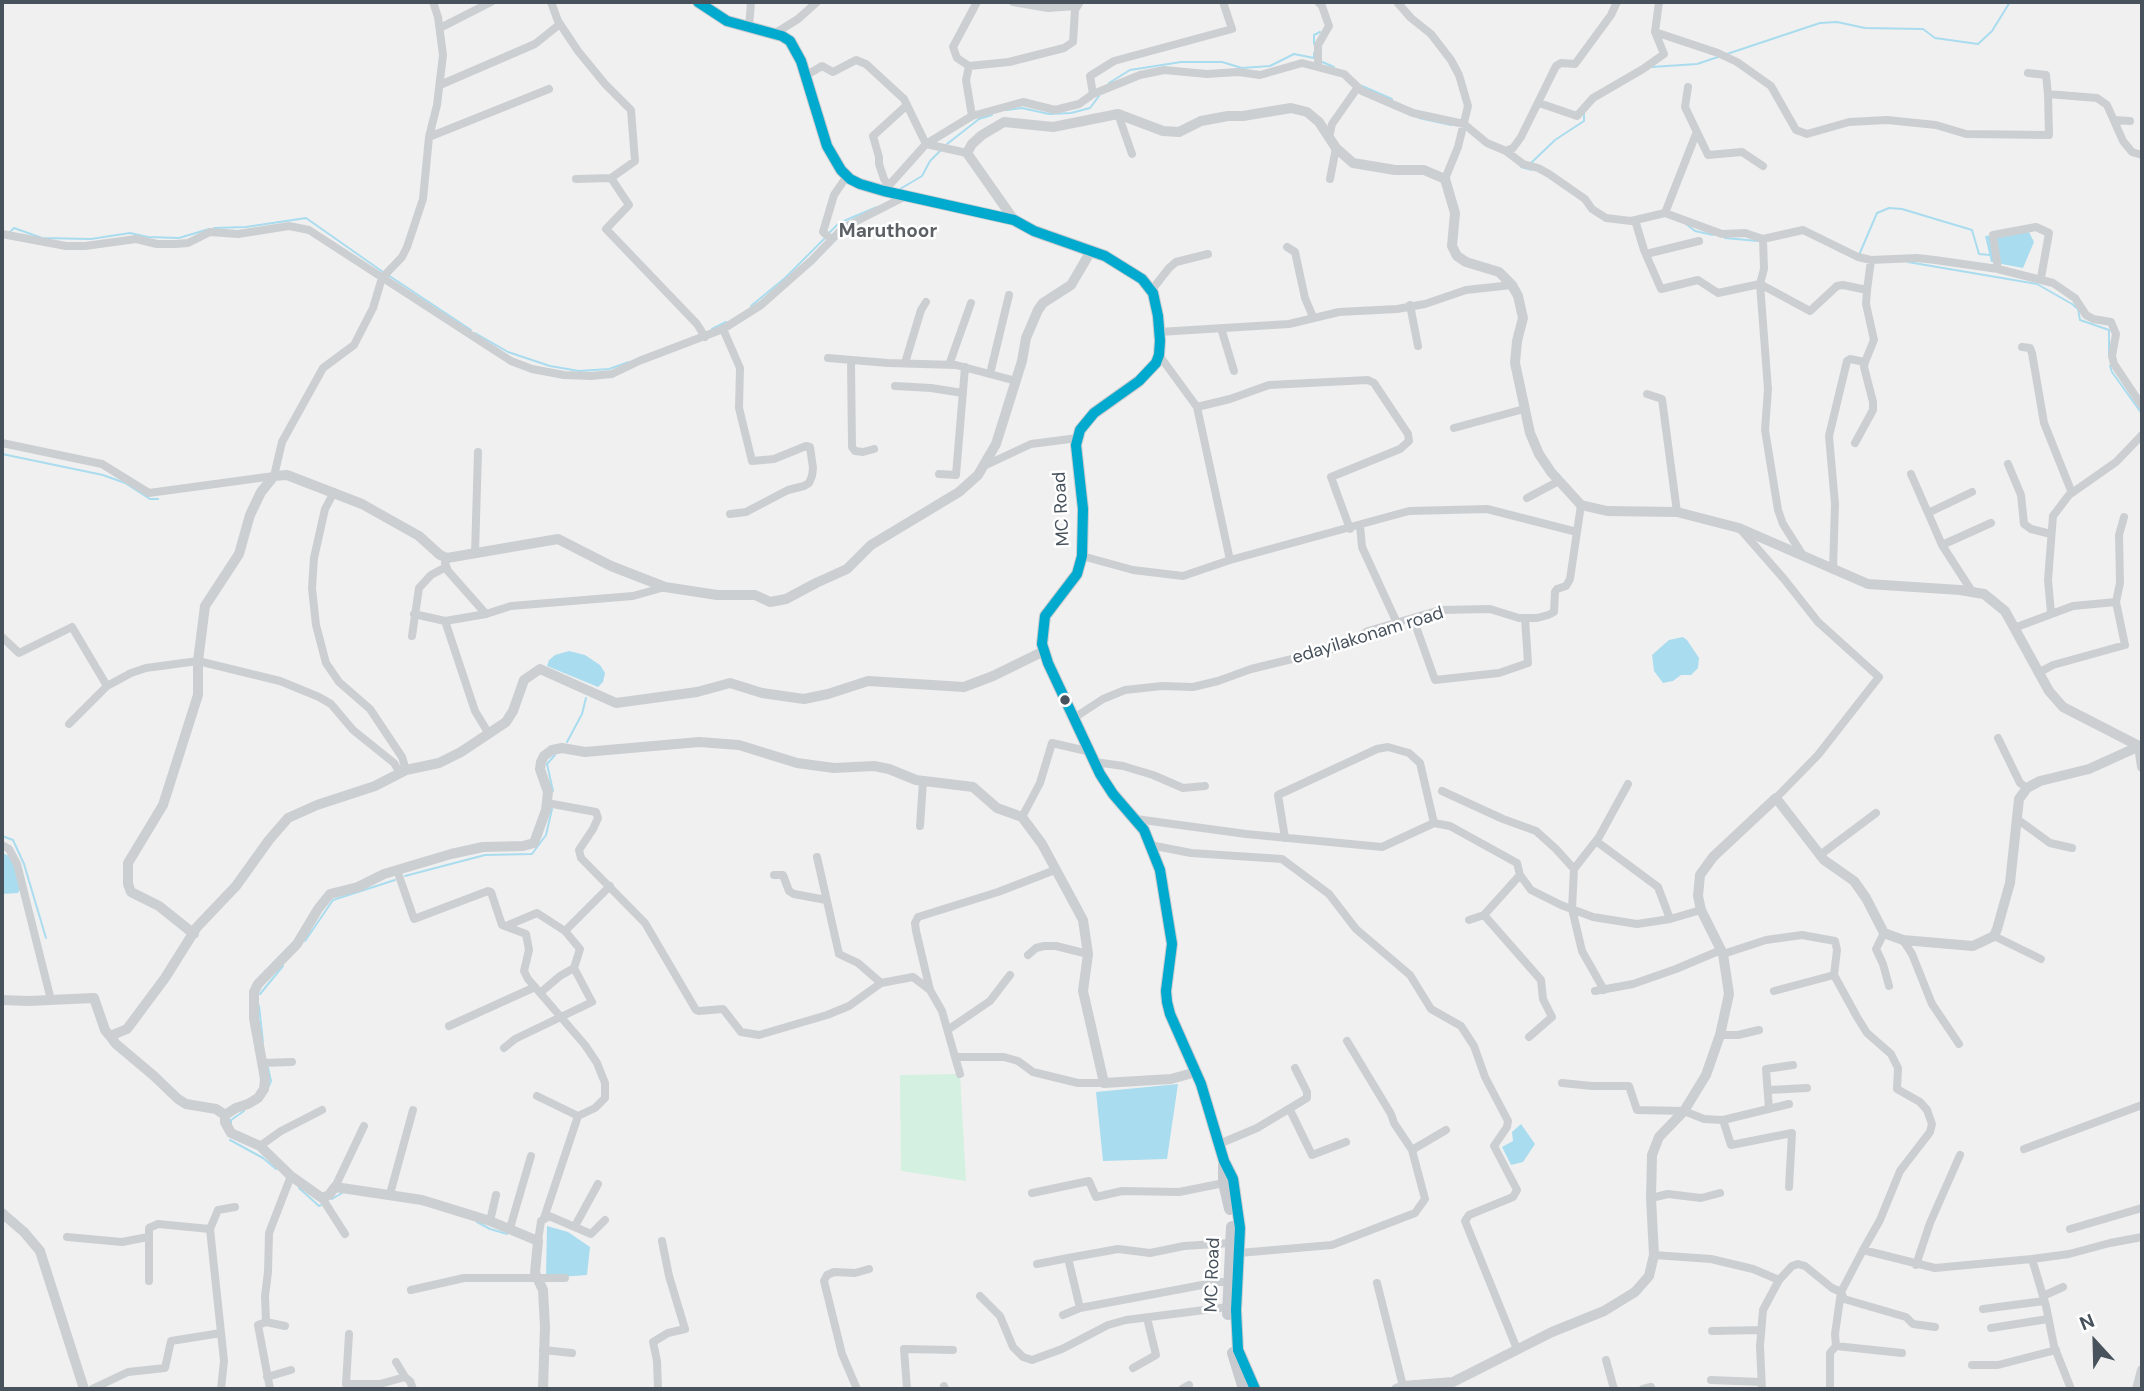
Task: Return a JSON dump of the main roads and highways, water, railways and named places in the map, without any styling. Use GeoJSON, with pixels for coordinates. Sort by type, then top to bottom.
{"type":"FeatureCollection","features":[{"type":"Feature","properties":{"kind":"main road","name":"MC Road"},"geometry":{"type":"LineString","coordinates":[[698,2],[727,21],[790,41],[797,50],[827,146],[848,176],[860,184],[886,188],[905,197],[1014,220],[1091,251],[1130,270],[1142,279],[1157,304],[1159,355],[1150,371],[1094,413],[1077,438],[1083,509],[1082,556],[1077,574],[1049,607],[1041,633],[1044,651],[1093,757],[1113,794],[1144,831],[1160,870],[1172,944],[1167,1002],[1196,1072],[1224,1161],[1233,1179],[1239,1210],[1228,1307],[1232,1349],[1244,1389]]}},
{"type":"Feature","properties":{"kind":"main road","name":"MC Road"},"geometry":{"type":"LineString","coordinates":[[1224,1161],[1224,1182],[1235,1248],[1238,1350],[1255,1389]]}},
{"type":"Feature","properties":{"kind":"water"},"geometry":{"type":"Polygon","coordinates":[[[2029,232],[2034,242],[2023,268],[1991,262],[1985,236],[2029,232]]]}},
{"type":"Feature","properties":{"kind":"water"},"geometry":{"type":"Polygon","coordinates":[[[1683,637],[1699,658],[1698,668],[1691,675],[1681,675],[1673,681],[1663,683],[1654,671],[1652,655],[1669,640],[1683,637]]]}},
{"type":"Feature","properties":{"kind":"water"},"geometry":{"type":"Polygon","coordinates":[[[569,651],[585,655],[600,665],[605,673],[603,682],[598,687],[547,666],[555,655],[569,651]]]}},
{"type":"Feature","properties":{"kind":"water"},"geometry":{"type":"Polygon","coordinates":[[[2,853],[12,857],[22,886],[18,893],[2,894],[2,853]]]}},
{"type":"Feature","properties":{"kind":"water"},"geometry":{"type":"Polygon","coordinates":[[[1178,1084],[1167,1159],[1103,1161],[1096,1092],[1178,1084]]]}},
{"type":"Feature","properties":{"kind":"water"},"geometry":{"type":"Polygon","coordinates":[[[1521,1124],[1535,1144],[1523,1162],[1511,1165],[1502,1147],[1513,1141],[1512,1132],[1521,1124]]]}},
{"type":"Feature","properties":{"kind":"water"},"geometry":{"type":"Polygon","coordinates":[[[547,1226],[568,1232],[590,1247],[587,1275],[546,1278],[547,1226]]]}},
{"type":"Feature","properties":{"kind":"waterway"},"geometry":{"type":"LineString","coordinates":[[1727,54],[1820,23],[1837,22],[1865,28],[1923,29],[1935,38],[1978,44],[1992,31],[2010,2]]}},
{"type":"Feature","properties":{"kind":"waterway"},"geometry":{"type":"LineString","coordinates":[[1314,44],[1314,35],[1320,32]]}},
{"type":"Feature","properties":{"kind":"waterway"},"geometry":{"type":"LineString","coordinates":[[1109,83],[1130,70],[1181,62],[1222,62],[1242,68],[1270,66],[1294,54],[1314,58],[1314,53]]}},
{"type":"Feature","properties":{"kind":"waterway"},"geometry":{"type":"LineString","coordinates":[[1652,67],[1697,64],[1718,57]]}},
{"type":"Feature","properties":{"kind":"waterway"},"geometry":{"type":"LineString","coordinates":[[1320,61],[1334,67]]}},
{"type":"Feature","properties":{"kind":"waterway"},"geometry":{"type":"LineString","coordinates":[[1362,86],[1392,99]]}},
{"type":"Feature","properties":{"kind":"waterway"},"geometry":{"type":"LineString","coordinates":[[1007,110],[1022,108],[1049,114],[1071,113],[1090,108],[1099,96]]}},
{"type":"Feature","properties":{"kind":"waterway"},"geometry":{"type":"LineString","coordinates":[[1530,164],[1555,140],[1584,121],[1584,112]]}},
{"type":"Feature","properties":{"kind":"waterway"},"geometry":{"type":"LineString","coordinates":[[947,144],[979,119],[992,115]]}},
{"type":"Feature","properties":{"kind":"waterway"},"geometry":{"type":"LineString","coordinates":[[1419,118],[1451,125]]}},
{"type":"Feature","properties":{"kind":"waterway"},"geometry":{"type":"LineString","coordinates":[[900,189],[922,176],[930,161],[941,150]]}},
{"type":"Feature","properties":{"kind":"waterway"},"geometry":{"type":"LineString","coordinates":[[1521,167],[1532,170]]}},
{"type":"Feature","properties":{"kind":"waterway"},"geometry":{"type":"LineString","coordinates":[[830,232],[839,223],[877,207]]}},
{"type":"Feature","properties":{"kind":"waterway"},"geometry":{"type":"LineString","coordinates":[[1859,255],[1877,213],[1889,208],[1902,209],[1972,230],[1979,254],[1990,255]]}},
{"type":"Feature","properties":{"kind":"waterway"},"geometry":{"type":"LineString","coordinates":[[214,228],[246,227],[306,218],[383,272]]}},
{"type":"Feature","properties":{"kind":"waterway"},"geometry":{"type":"LineString","coordinates":[[1686,224],[1695,231],[1713,235]]}},
{"type":"Feature","properties":{"kind":"waterway"},"geometry":{"type":"LineString","coordinates":[[10,232],[14,228],[42,238],[91,239],[130,233],[148,237],[179,238],[209,229]]}},
{"type":"Feature","properties":{"kind":"waterway"},"geometry":{"type":"LineString","coordinates":[[1725,238],[1758,241]]}},
{"type":"Feature","properties":{"kind":"waterway"},"geometry":{"type":"LineString","coordinates":[[751,306],[785,278],[824,239]]}},
{"type":"Feature","properties":{"kind":"waterway"},"geometry":{"type":"LineString","coordinates":[[1908,262],[2037,284],[2078,309],[2080,320],[2109,330],[2109,357]]}},
{"type":"Feature","properties":{"kind":"waterway"},"geometry":{"type":"LineString","coordinates":[[388,275],[471,330]]}},
{"type":"Feature","properties":{"kind":"waterway"},"geometry":{"type":"LineString","coordinates":[[712,329],[726,322]]}},
{"type":"Feature","properties":{"kind":"waterway"},"geometry":{"type":"LineString","coordinates":[[475,333],[508,352],[550,366],[579,371],[609,369],[629,362]]}},
{"type":"Feature","properties":{"kind":"waterway"},"geometry":{"type":"LineString","coordinates":[[2110,366],[2142,414]]}},
{"type":"Feature","properties":{"kind":"waterway"},"geometry":{"type":"LineString","coordinates":[[2,454],[103,475],[125,483],[150,499],[158,499]]}},
{"type":"Feature","properties":{"kind":"waterway"},"geometry":{"type":"LineString","coordinates":[[567,742],[582,714],[586,698]]}},
{"type":"Feature","properties":{"kind":"waterway"},"geometry":{"type":"LineString","coordinates":[[553,791],[547,764],[555,755]]}},
{"type":"Feature","properties":{"kind":"waterway"},"geometry":{"type":"LineString","coordinates":[[405,876],[485,855],[532,854],[546,835],[552,809]]}},
{"type":"Feature","properties":{"kind":"waterway"},"geometry":{"type":"LineString","coordinates":[[2,836],[13,840],[24,864],[46,938]]}},
{"type":"Feature","properties":{"kind":"waterway"},"geometry":{"type":"LineString","coordinates":[[305,941],[333,900],[395,880]]}},
{"type":"Feature","properties":{"kind":"waterway"},"geometry":{"type":"LineString","coordinates":[[260,994],[283,966]]}},
{"type":"Feature","properties":{"kind":"waterway"},"geometry":{"type":"LineString","coordinates":[[259,1006],[263,1042]]}},
{"type":"Feature","properties":{"kind":"waterway"},"geometry":{"type":"LineString","coordinates":[[268,1068],[271,1081],[269,1086]]}},
{"type":"Feature","properties":{"kind":"waterway"},"geometry":{"type":"LineString","coordinates":[[231,1123],[231,1120],[244,1111]]}},
{"type":"Feature","properties":{"kind":"waterway"},"geometry":{"type":"LineString","coordinates":[[230,1140],[263,1158],[276,1169]]}},
{"type":"Feature","properties":{"kind":"waterway"},"geometry":{"type":"LineString","coordinates":[[299,1188],[321,1205]]}},
{"type":"Feature","properties":{"kind":"waterway"},"geometry":{"type":"LineString","coordinates":[[332,1199],[342,1193]]}},
{"type":"Feature","properties":{"kind":"waterway"},"geometry":{"type":"LineString","coordinates":[[477,1222],[507,1234]]}},
{"type":"Feature","properties":{"kind":"district","name":"Maruthoor"},"geometry":{"type":"Point","coordinates":[888,232]}}]}
